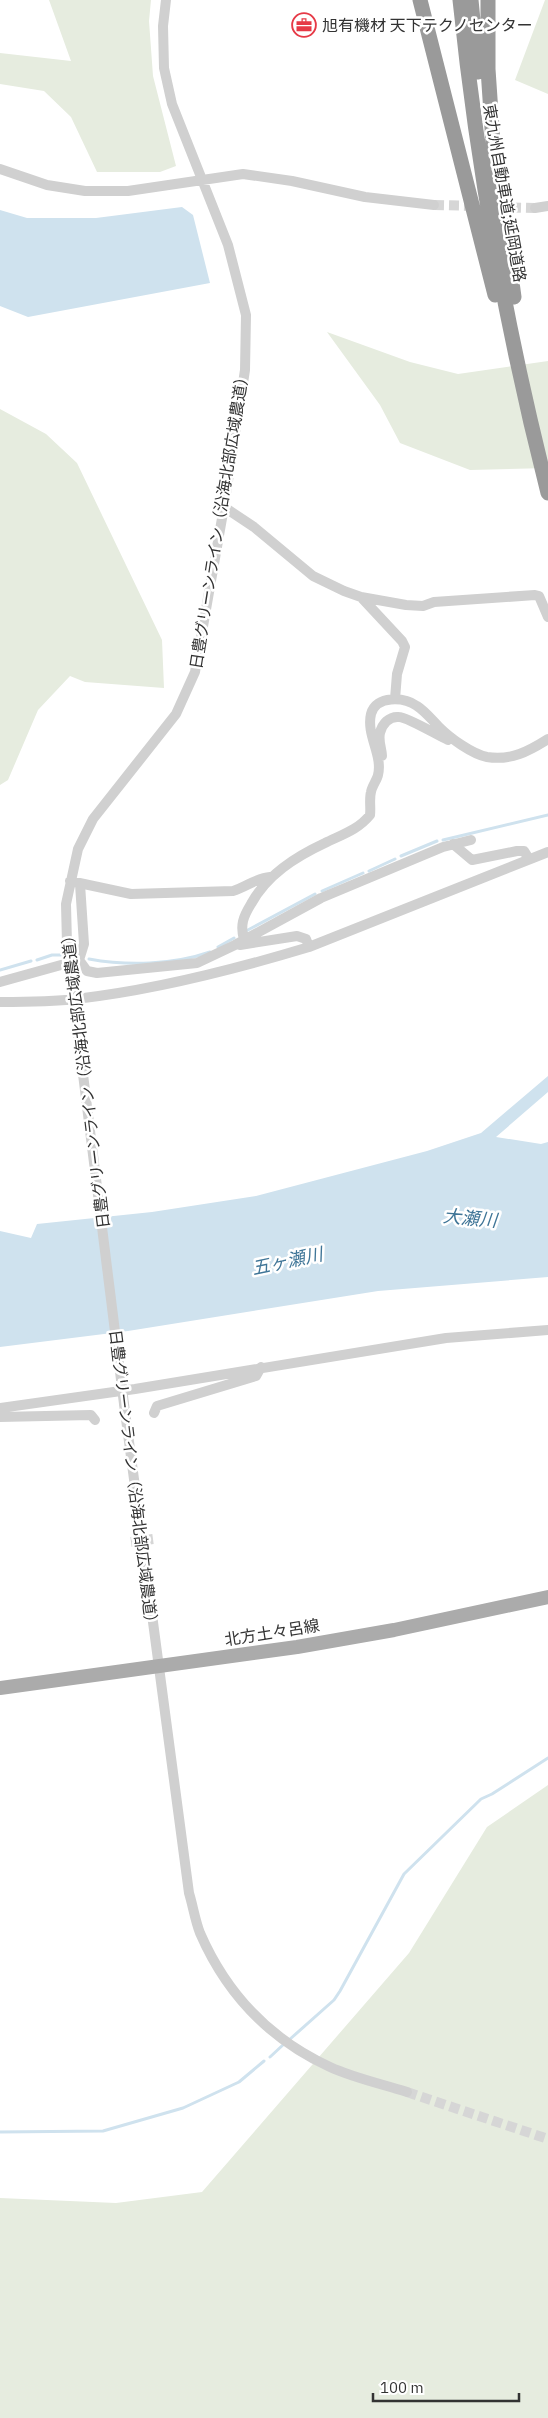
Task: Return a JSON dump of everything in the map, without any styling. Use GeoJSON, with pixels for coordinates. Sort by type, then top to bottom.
{"type":"FeatureCollection","features":[{"type":"Feature","properties":{"kind":"highway"},"geometry":{"type":"LineString","coordinates":[[422,0],[461,164],[543,472]]}},
{"type":"Feature","properties":{"kind":"highway","name":"東九州自動車道;延岡道路"},"geometry":{"type":"LineString","coordinates":[[460,0],[487,198],[525,390],[548,493]]}},
{"type":"Feature","properties":{"kind":"highway","name":"東九州自動車道;延岡道路"},"geometry":{"type":"LineString","coordinates":[[471,0],[489,158],[517,328],[525,390]]}},
{"type":"Feature","properties":{"kind":"highway"},"geometry":{"type":"LineString","coordinates":[[488,0],[488,69],[492,134],[517,328]]}},
{"type":"Feature","properties":{"kind":"main road","name":"北方土々呂線"},"geometry":{"type":"LineString","coordinates":[[0,1688],[297,1647],[394,1630],[548,1597]]}},
{"type":"Feature","properties":{"kind":"street","name":"日豊グリーンライン（沿海北部広域農道）"},"geometry":{"type":"LineString","coordinates":[[166,0],[163,26],[164,68],[172,104],[228,245],[246,316],[245,370],[224,507],[195,672],[176,714],[93,820],[78,849],[75,883],[66,904],[67,944],[124,1404],[189,1892],[200,1932],[226,1980],[242,2003],[274,2035],[331,2067],[407,2092]]}},
{"type":"Feature","properties":{"kind":"street"},"geometry":{"type":"LineString","coordinates":[[0,169],[47,185],[85,191],[128,191],[243,174],[292,181],[365,197],[434,205]]}},
{"type":"Feature","properties":{"kind":"street"},"geometry":{"type":"LineString","coordinates":[[535,208],[548,206]]}},
{"type":"Feature","properties":{"kind":"street"},"geometry":{"type":"LineString","coordinates":[[224,507],[254,527],[313,576],[361,597],[423,606],[443,601],[535,595],[539,596],[548,617]]}},
{"type":"Feature","properties":{"kind":"street"},"geometry":{"type":"LineString","coordinates":[[361,597],[405,647],[397,674],[395,699]]}},
{"type":"Feature","properties":{"kind":"street"},"geometry":{"type":"LineString","coordinates":[[378,774],[378,761],[370,735],[371,715],[378,705],[395,699],[406,700],[417,706],[441,729],[468,747]]}},
{"type":"Feature","properties":{"kind":"street"},"geometry":{"type":"LineString","coordinates":[[240,943],[241,924],[259,889],[270,877],[305,853],[353,830],[370,815],[370,794],[378,774],[382,754],[380,734],[386,721],[399,716],[487,757],[509,757],[522,754],[548,739]]}},
{"type":"Feature","properties":{"kind":"street"},"geometry":{"type":"LineString","coordinates":[[79,960],[87,970],[97,974],[173,968],[197,963],[240,943],[321,898],[401,863],[453,844],[471,840]]}},
{"type":"Feature","properties":{"kind":"street"},"geometry":{"type":"LineString","coordinates":[[453,844],[472,860],[517,851],[524,851],[529,859]]}},
{"type":"Feature","properties":{"kind":"street"},"geometry":{"type":"LineString","coordinates":[[0,1002],[74,1000],[144,989],[211,975],[310,947],[548,852]]}},
{"type":"Feature","properties":{"kind":"street"},"geometry":{"type":"LineString","coordinates":[[79,960],[84,944],[83,914],[75,883],[131,894],[164,894],[233,891],[245,888],[261,877],[270,877]]}},
{"type":"Feature","properties":{"kind":"street"},"geometry":{"type":"LineString","coordinates":[[240,943],[297,936],[306,939],[310,947]]}},
{"type":"Feature","properties":{"kind":"street"},"geometry":{"type":"LineString","coordinates":[[0,982],[79,960]]}},
{"type":"Feature","properties":{"kind":"street"},"geometry":{"type":"LineString","coordinates":[[0,1408],[446,1338],[548,1330]]}},
{"type":"Feature","properties":{"kind":"street"},"geometry":{"type":"LineString","coordinates":[[154,1413],[157,1406],[256,1376],[261,1367]]}},
{"type":"Feature","properties":{"kind":"street"},"geometry":{"type":"LineString","coordinates":[[0,1417],[91,1415],[95,1420]]}},
{"type":"Feature","properties":{"kind":"shaded area"},"geometry":{"type":"Polygon","coordinates":[[[49,0],[151,0],[149,21],[153,76],[176,166],[160,172],[97,172],[71,117],[44,91],[0,84],[0,53],[71,61],[49,0]]]}},
{"type":"Feature","properties":{"kind":"shaded area"},"geometry":{"type":"Polygon","coordinates":[[[545,0],[548,0],[548,94],[515,80],[545,0]]]}},
{"type":"Feature","properties":{"kind":"shaded area"},"geometry":{"type":"Polygon","coordinates":[[[327,332],[410,362],[458,374],[548,361],[548,468],[470,470],[400,443],[380,405],[327,332]]]}},
{"type":"Feature","properties":{"kind":"shaded area"},"geometry":{"type":"Polygon","coordinates":[[[0,409],[46,434],[77,463],[162,640],[164,688],[85,682],[70,676],[38,710],[8,780],[0,785],[0,409]]]}},
{"type":"Feature","properties":{"kind":"shaded area"},"geometry":{"type":"Polygon","coordinates":[[[548,1785],[548,2418],[0,2418],[0,2198],[116,2203],[202,2192],[409,1953],[487,1827],[548,1785]]]}},
{"type":"Feature","properties":{"kind":"water"},"geometry":{"type":"Polygon","coordinates":[[[182,207],[193,215],[210,283],[28,317],[0,306],[0,210],[27,218],[96,218],[182,207]]]}},
{"type":"Feature","properties":{"kind":"water"},"geometry":{"type":"Polygon","coordinates":[[[548,1076],[548,1092],[496,1137],[541,1144],[548,1142],[548,1277],[378,1291],[128,1331],[0,1347],[0,1231],[31,1238],[37,1224],[152,1212],[256,1196],[427,1151],[481,1133],[548,1076]]]}},
{"type":"Feature","properties":{"kind":"waterway"},"geometry":{"type":"LineString","coordinates":[[443,840],[548,815]]}},
{"type":"Feature","properties":{"kind":"waterway"},"geometry":{"type":"LineString","coordinates":[[401,856],[437,841]]}},
{"type":"Feature","properties":{"kind":"waterway"},"geometry":{"type":"LineString","coordinates":[[369,871],[395,859]]}},
{"type":"Feature","properties":{"kind":"waterway"},"geometry":{"type":"LineString","coordinates":[[322,891],[363,873]]}},
{"type":"Feature","properties":{"kind":"waterway"},"geometry":{"type":"LineString","coordinates":[[246,931],[315,894]]}},
{"type":"Feature","properties":{"kind":"waterway"},"geometry":{"type":"LineString","coordinates":[[218,947],[234,938]]}},
{"type":"Feature","properties":{"kind":"waterway"},"geometry":{"type":"LineString","coordinates":[[89,959],[119,963],[150,963],[181,960],[210,952]]}},
{"type":"Feature","properties":{"kind":"waterway"},"geometry":{"type":"LineString","coordinates":[[37,960],[52,955],[62,955]]}},
{"type":"Feature","properties":{"kind":"waterway"},"geometry":{"type":"LineString","coordinates":[[0,970],[31,961]]}},
{"type":"Feature","properties":{"kind":"waterway"},"geometry":{"type":"LineString","coordinates":[[289,2040],[334,2000],[404,1874],[481,1799],[548,1758]]}},
{"type":"Feature","properties":{"kind":"waterway"},"geometry":{"type":"LineString","coordinates":[[270,2057],[284,2044]]}},
{"type":"Feature","properties":{"kind":"waterway"},"geometry":{"type":"LineString","coordinates":[[0,2132],[103,2131],[183,2108],[239,2082],[264,2061]]}},
{"type":"Feature","properties":{"kind":"tunnel"},"geometry":{"type":"LineString","coordinates":[[434,205],[476,206]]}},
{"type":"Feature","properties":{"kind":"tunnel"},"geometry":{"type":"LineString","coordinates":[[496,207],[535,208]]}},
{"type":"Feature","properties":{"kind":"tunnel"},"geometry":{"type":"LineString","coordinates":[[131,1542],[153,1539]]}},
{"type":"Feature","properties":{"kind":"tunnel"},"geometry":{"type":"LineString","coordinates":[[407,2092],[548,2139]]}},
{"type":"Feature","properties":{"kind":"place","name":"旭有機材 天下テクノセンター"},"geometry":{"type":"Point","coordinates":[304,25]}},
{"type":"Feature","properties":{"kind":"water label","name":"大瀬川"},"geometry":{"type":"Point","coordinates":[470,1218]}},
{"type":"Feature","properties":{"kind":"water label","name":"五ヶ瀬川"},"geometry":{"type":"Point","coordinates":[287,1261]}}]}
